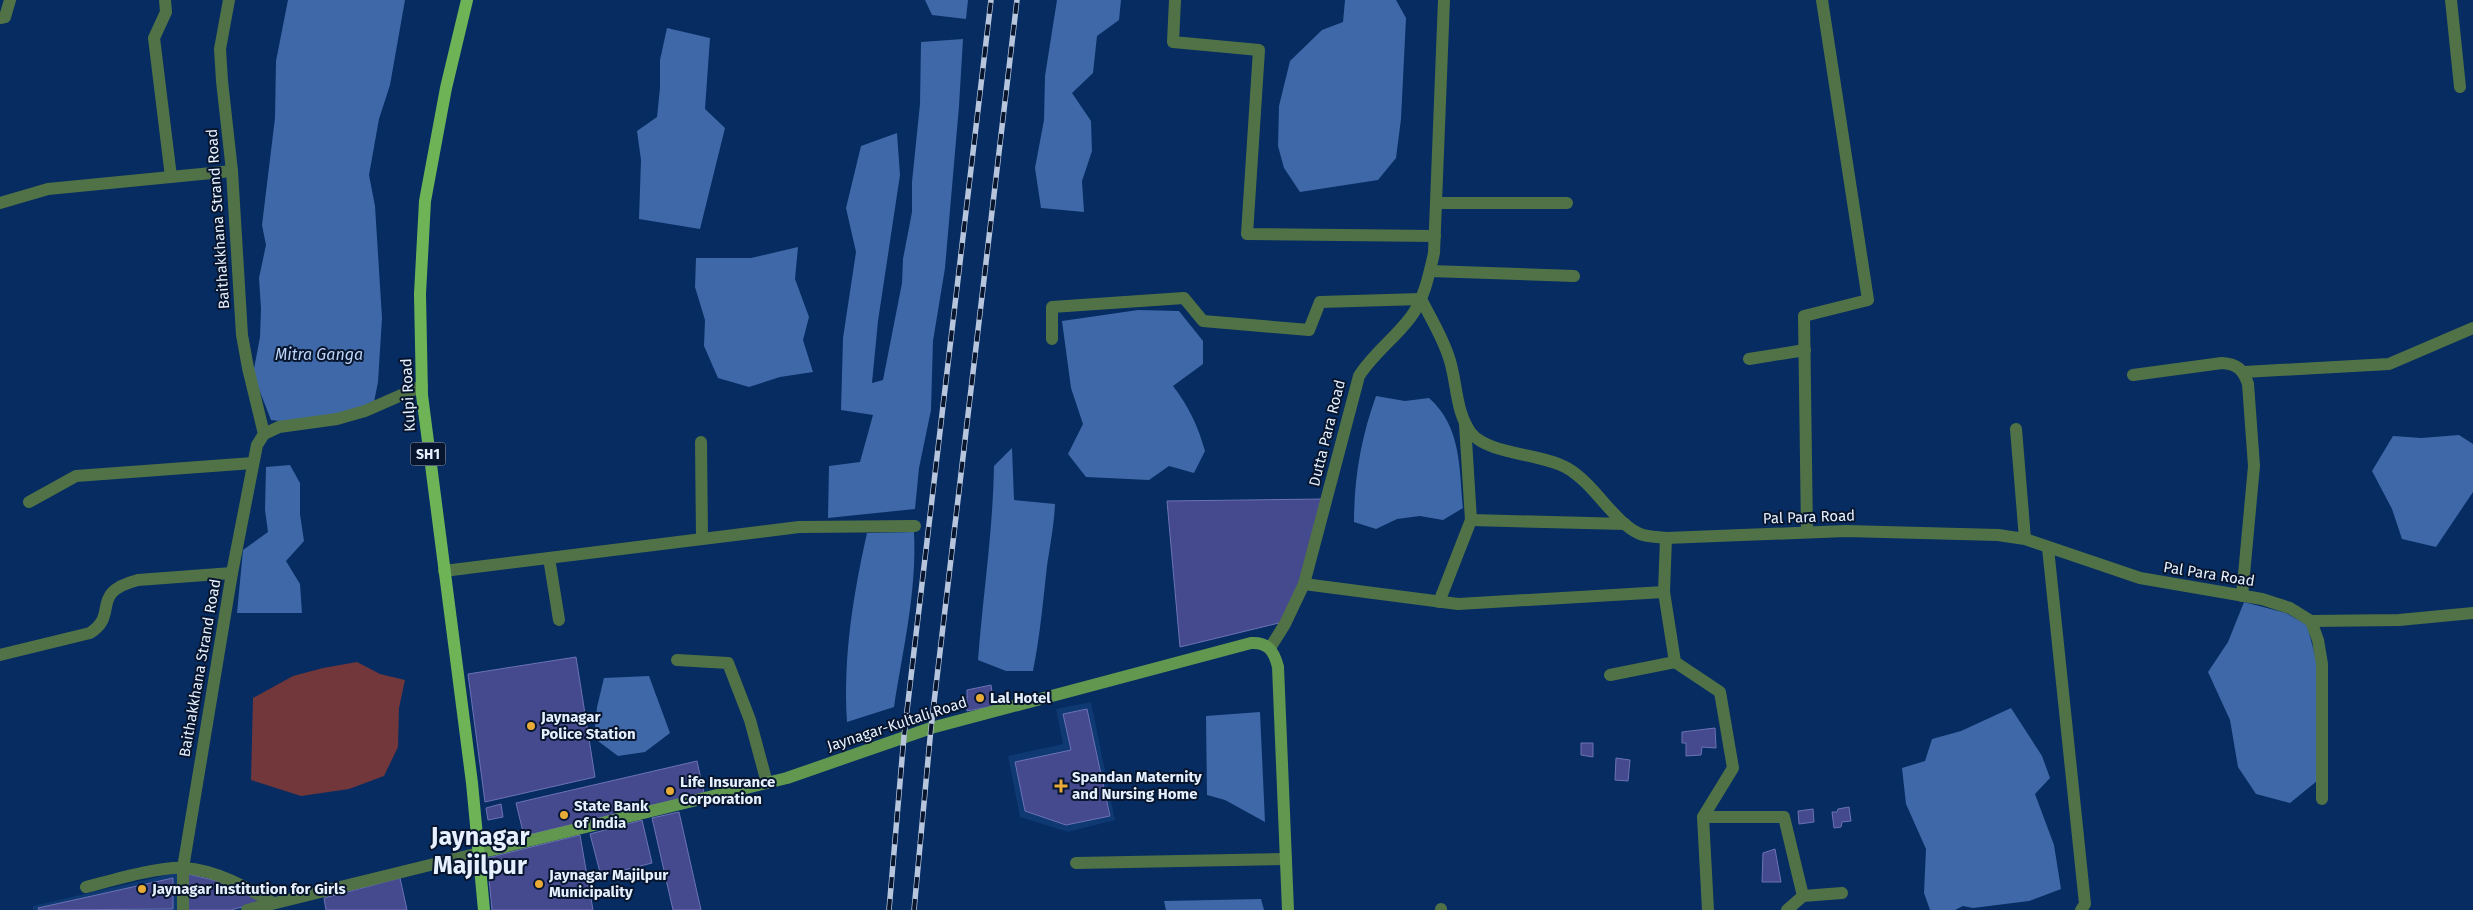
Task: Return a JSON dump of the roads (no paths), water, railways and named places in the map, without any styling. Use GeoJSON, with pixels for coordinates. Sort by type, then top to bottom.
{"type":"FeatureCollection","features":[{"type":"Feature","properties":{"kind":"main road","name":"Kulpi Road"},"geometry":{"type":"LineString","coordinates":[[467,0],[446,88],[425,201],[420,294],[422,386],[428,450],[472,782],[484,910]]}},
{"type":"Feature","properties":{"kind":"main road","name":"Jaynagar-Kultali Road"},"geometry":{"type":"LineString","coordinates":[[479,853],[787,778],[931,728],[1251,643],[1261,642],[1270,648]]}},
{"type":"Feature","properties":{"kind":"main road"},"geometry":{"type":"LineString","coordinates":[[1270,648],[1276,656],[1278,667],[1288,910]]}},
{"type":"Feature","properties":{"kind":"street"},"geometry":{"type":"LineString","coordinates":[[0,18],[5,17],[10,0]]}},
{"type":"Feature","properties":{"kind":"street"},"geometry":{"type":"LineString","coordinates":[[165,0],[166,12],[154,38],[171,177]]}},
{"type":"Feature","properties":{"kind":"street","name":"Baithakkhana Strand Road"},"geometry":{"type":"LineString","coordinates":[[183,910],[183,868],[232,574],[257,445],[264,434],[242,335],[232,171],[220,49],[229,0]]}},
{"type":"Feature","properties":{"kind":"street"},"geometry":{"type":"LineString","coordinates":[[1175,0],[1173,42],[1259,50],[1247,234],[1435,236]]}},
{"type":"Feature","properties":{"kind":"street","name":"Dutta Para Road"},"geometry":{"type":"LineString","coordinates":[[1270,648],[1285,624],[1304,584],[1358,376],[1368,361],[1411,318],[1430,270],[1434,254],[1435,236],[1444,0]]}},
{"type":"Feature","properties":{"kind":"street"},"geometry":{"type":"LineString","coordinates":[[1807,532],[1804,316],[1868,300],[1822,0]]}},
{"type":"Feature","properties":{"kind":"street"},"geometry":{"type":"LineString","coordinates":[[2451,0],[2460,87]]}},
{"type":"Feature","properties":{"kind":"street"},"geometry":{"type":"LineString","coordinates":[[0,203],[48,189],[232,171]]}},
{"type":"Feature","properties":{"kind":"street"},"geometry":{"type":"LineString","coordinates":[[1436,203],[1567,203]]}},
{"type":"Feature","properties":{"kind":"street"},"geometry":{"type":"LineString","coordinates":[[1430,270],[1574,276]]}},
{"type":"Feature","properties":{"kind":"street"},"geometry":{"type":"LineString","coordinates":[[1052,339],[1052,307],[1184,298],[1203,321],[1309,330],[1320,302],[1420,299],[1437,329],[1450,360],[1465,424],[1471,520],[1438,602]]}},
{"type":"Feature","properties":{"kind":"street"},"geometry":{"type":"LineString","coordinates":[[2244,372],[2389,364],[2473,328]]}},
{"type":"Feature","properties":{"kind":"street"},"geometry":{"type":"LineString","coordinates":[[1750,359],[1804,350]]}},
{"type":"Feature","properties":{"kind":"street"},"geometry":{"type":"LineString","coordinates":[[2133,375],[2222,363],[2235,364],[2244,372],[2248,384],[2254,466],[2242,596]]}},
{"type":"Feature","properties":{"kind":"street"},"geometry":{"type":"LineString","coordinates":[[264,434],[279,427],[314,424],[365,411],[422,386]]}},
{"type":"Feature","properties":{"kind":"street","name":"Pal Para Road"},"geometry":{"type":"LineString","coordinates":[[1465,424],[1473,435],[1487,444],[1547,459],[1567,468],[1588,483],[1625,524],[1641,534],[1666,538],[1846,531],[1998,534],[2025,539],[2140,578],[2262,599],[2290,608],[2311,621]]}},
{"type":"Feature","properties":{"kind":"street"},"geometry":{"type":"LineString","coordinates":[[2016,430],[2025,539]]}},
{"type":"Feature","properties":{"kind":"street"},"geometry":{"type":"LineString","coordinates":[[701,442],[702,539]]}},
{"type":"Feature","properties":{"kind":"street"},"geometry":{"type":"LineString","coordinates":[[29,502],[76,476],[253,463]]}},
{"type":"Feature","properties":{"kind":"street"},"geometry":{"type":"LineString","coordinates":[[1471,520],[1625,524]]}},
{"type":"Feature","properties":{"kind":"street"},"geometry":{"type":"LineString","coordinates":[[444,571],[799,527],[915,526]]}},
{"type":"Feature","properties":{"kind":"street"},"geometry":{"type":"LineString","coordinates":[[1666,538],[1664,592],[1674,662]]}},
{"type":"Feature","properties":{"kind":"street"},"geometry":{"type":"LineString","coordinates":[[2048,548],[2085,904],[2081,910]]}},
{"type":"Feature","properties":{"kind":"street"},"geometry":{"type":"LineString","coordinates":[[549,558],[559,620]]}},
{"type":"Feature","properties":{"kind":"street"},"geometry":{"type":"LineString","coordinates":[[0,655],[90,634],[100,627],[106,615],[106,601],[114,590],[125,584],[138,580],[232,574]]}},
{"type":"Feature","properties":{"kind":"street"},"geometry":{"type":"LineString","coordinates":[[1304,584],[1458,604],[1664,592]]}},
{"type":"Feature","properties":{"kind":"street"},"geometry":{"type":"LineString","coordinates":[[2322,800],[2322,664],[2318,640],[2311,621],[2389,620],[2473,613]]}},
{"type":"Feature","properties":{"kind":"street"},"geometry":{"type":"LineString","coordinates":[[677,660],[728,663],[750,720],[767,783]]}},
{"type":"Feature","properties":{"kind":"street"},"geometry":{"type":"LineString","coordinates":[[1610,675],[1674,662],[1720,692],[1733,768],[1703,817],[1708,910]]}},
{"type":"Feature","properties":{"kind":"street"},"geometry":{"type":"LineString","coordinates":[[1703,817],[1784,817],[1803,896]]}},
{"type":"Feature","properties":{"kind":"street"},"geometry":{"type":"LineString","coordinates":[[247,910],[479,853]]}},
{"type":"Feature","properties":{"kind":"street"},"geometry":{"type":"LineString","coordinates":[[1076,863],[1286,859]]}},
{"type":"Feature","properties":{"kind":"street"},"geometry":{"type":"LineString","coordinates":[[86,887],[183,868],[219,876],[245,886],[273,903]]}},
{"type":"Feature","properties":{"kind":"street"},"geometry":{"type":"LineString","coordinates":[[1787,910],[1803,896],[1842,893]]}},
{"type":"Feature","properties":{"kind":"water","name":"Mitra Ganga"},"geometry":{"type":"Polygon","coordinates":[[[288,0],[405,0],[390,85],[379,119],[369,175],[375,206],[382,318],[378,382],[374,402],[336,415],[299,422],[271,420],[253,374],[260,337],[259,278],[266,245],[262,225],[275,118],[276,61],[288,0]]]}},
{"type":"Feature","properties":{"kind":"water"},"geometry":{"type":"Polygon","coordinates":[[[925,0],[968,0],[966,19],[932,15],[925,0]]]}},
{"type":"Feature","properties":{"kind":"water"},"geometry":{"type":"Polygon","coordinates":[[[1057,0],[1121,0],[1119,20],[1097,36],[1093,73],[1072,93],[1091,121],[1092,151],[1082,181],[1084,212],[1041,208],[1035,168],[1044,120],[1045,76],[1057,0]]]}},
{"type":"Feature","properties":{"kind":"water"},"geometry":{"type":"Polygon","coordinates":[[[1345,0],[1396,0],[1406,18],[1401,119],[1396,158],[1378,180],[1300,192],[1284,168],[1278,146],[1279,106],[1290,61],[1322,30],[1343,22],[1345,0]]]}},
{"type":"Feature","properties":{"kind":"water"},"geometry":{"type":"Polygon","coordinates":[[[667,28],[710,38],[705,109],[725,128],[700,229],[639,219],[641,160],[637,131],[657,117],[660,60],[667,28]]]}},
{"type":"Feature","properties":{"kind":"water"},"geometry":{"type":"Polygon","coordinates":[[[963,39],[945,268],[933,341],[931,410],[919,468],[915,509],[828,518],[829,466],[860,462],[873,415],[841,410],[843,338],[856,252],[846,208],[861,146],[897,133],[900,175],[878,321],[872,383],[883,380],[902,283],[903,259],[912,212],[912,182],[920,104],[921,42],[963,39]]]}},
{"type":"Feature","properties":{"kind":"water"},"geometry":{"type":"Polygon","coordinates":[[[798,247],[795,279],[809,317],[803,340],[813,372],[780,377],[749,387],[718,378],[704,346],[705,320],[695,287],[696,258],[751,258],[798,247]]]}},
{"type":"Feature","properties":{"kind":"water"},"geometry":{"type":"Polygon","coordinates":[[[1138,310],[1179,311],[1203,341],[1203,364],[1173,386],[1192,417],[1205,451],[1194,473],[1169,466],[1149,480],[1086,477],[1068,454],[1083,424],[1071,388],[1062,321],[1138,310]]]}},
{"type":"Feature","properties":{"kind":"water"},"geometry":{"type":"Polygon","coordinates":[[[1376,396],[1405,401],[1429,398],[1440,409],[1448,422],[1457,449],[1463,508],[1443,520],[1420,516],[1397,519],[1376,529],[1354,522],[1359,458],[1376,396]]]}},
{"type":"Feature","properties":{"kind":"water"},"geometry":{"type":"Polygon","coordinates":[[[2459,435],[2473,444],[2473,492],[2436,547],[2402,539],[2392,509],[2372,471],[2393,436],[2421,438],[2459,435]]]}},
{"type":"Feature","properties":{"kind":"water"},"geometry":{"type":"Polygon","coordinates":[[[1012,448],[1014,500],[1055,504],[1033,671],[1006,671],[978,660],[990,538],[994,466],[1012,448]]]}},
{"type":"Feature","properties":{"kind":"water"},"geometry":{"type":"Polygon","coordinates":[[[290,465],[300,483],[300,514],[304,541],[286,561],[300,584],[302,613],[237,613],[243,550],[268,532],[265,510],[266,467],[290,465]]]}},
{"type":"Feature","properties":{"kind":"water"},"geometry":{"type":"Polygon","coordinates":[[[914,532],[911,598],[894,707],[847,722],[846,674],[850,627],[867,533],[914,532]]]}},
{"type":"Feature","properties":{"kind":"water"},"geometry":{"type":"Polygon","coordinates":[[[2244,602],[2286,613],[2307,625],[2317,663],[2317,781],[2290,803],[2256,794],[2238,767],[2230,720],[2208,672],[2228,642],[2244,602]]]}},
{"type":"Feature","properties":{"kind":"water"},"geometry":{"type":"Polygon","coordinates":[[[649,676],[670,733],[645,752],[618,756],[594,738],[597,707],[604,678],[649,676]]]}},
{"type":"Feature","properties":{"kind":"water"},"geometry":{"type":"Polygon","coordinates":[[[2011,708],[2042,756],[2050,778],[2035,794],[2054,845],[2061,889],[2029,901],[1973,908],[1963,906],[1955,910],[1930,910],[1924,893],[1926,849],[1906,804],[1902,768],[1925,761],[1932,739],[1961,731],[2011,708]]]}},
{"type":"Feature","properties":{"kind":"water"},"geometry":{"type":"Polygon","coordinates":[[[1260,712],[1265,822],[1225,800],[1207,795],[1206,716],[1260,712]]]}},
{"type":"Feature","properties":{"kind":"water"},"geometry":{"type":"Polygon","coordinates":[[[1261,899],[1264,910],[1166,910],[1164,901],[1261,899]]]}},
{"type":"Feature","properties":{"kind":"railway"},"geometry":{"type":"LineString","coordinates":[[889,910],[904,736],[991,0]]}},
{"type":"Feature","properties":{"kind":"railway"},"geometry":{"type":"LineString","coordinates":[[914,910],[931,728],[1017,0]]}},
{"type":"Feature","properties":{"kind":"place","name":"Lal Hotel"},"geometry":{"type":"Point","coordinates":[980,698]}},
{"type":"Feature","properties":{"kind":"place","name":"Jaynagar Police Station"},"geometry":{"type":"Point","coordinates":[531,726]}},
{"type":"Feature","properties":{"kind":"place","name":"Spandan Maternity and Nursing Home"},"geometry":{"type":"Point","coordinates":[1061,786]}},
{"type":"Feature","properties":{"kind":"place","name":"Life Insurance Corporation"},"geometry":{"type":"Point","coordinates":[670,791]}},
{"type":"Feature","properties":{"kind":"place","name":"State Bank of India"},"geometry":{"type":"Point","coordinates":[564,815]}},
{"type":"Feature","properties":{"kind":"place","name":"Jaynagar Majilpur Municipality"},"geometry":{"type":"Point","coordinates":[539,884]}},
{"type":"Feature","properties":{"kind":"place","name":"Jaynagar Institution for Girls"},"geometry":{"type":"Point","coordinates":[142,889]}},
{"type":"Feature","properties":{"kind":"district","name":"Jaynagar Majilpur"},"geometry":{"type":"Point","coordinates":[480,852]}}]}
